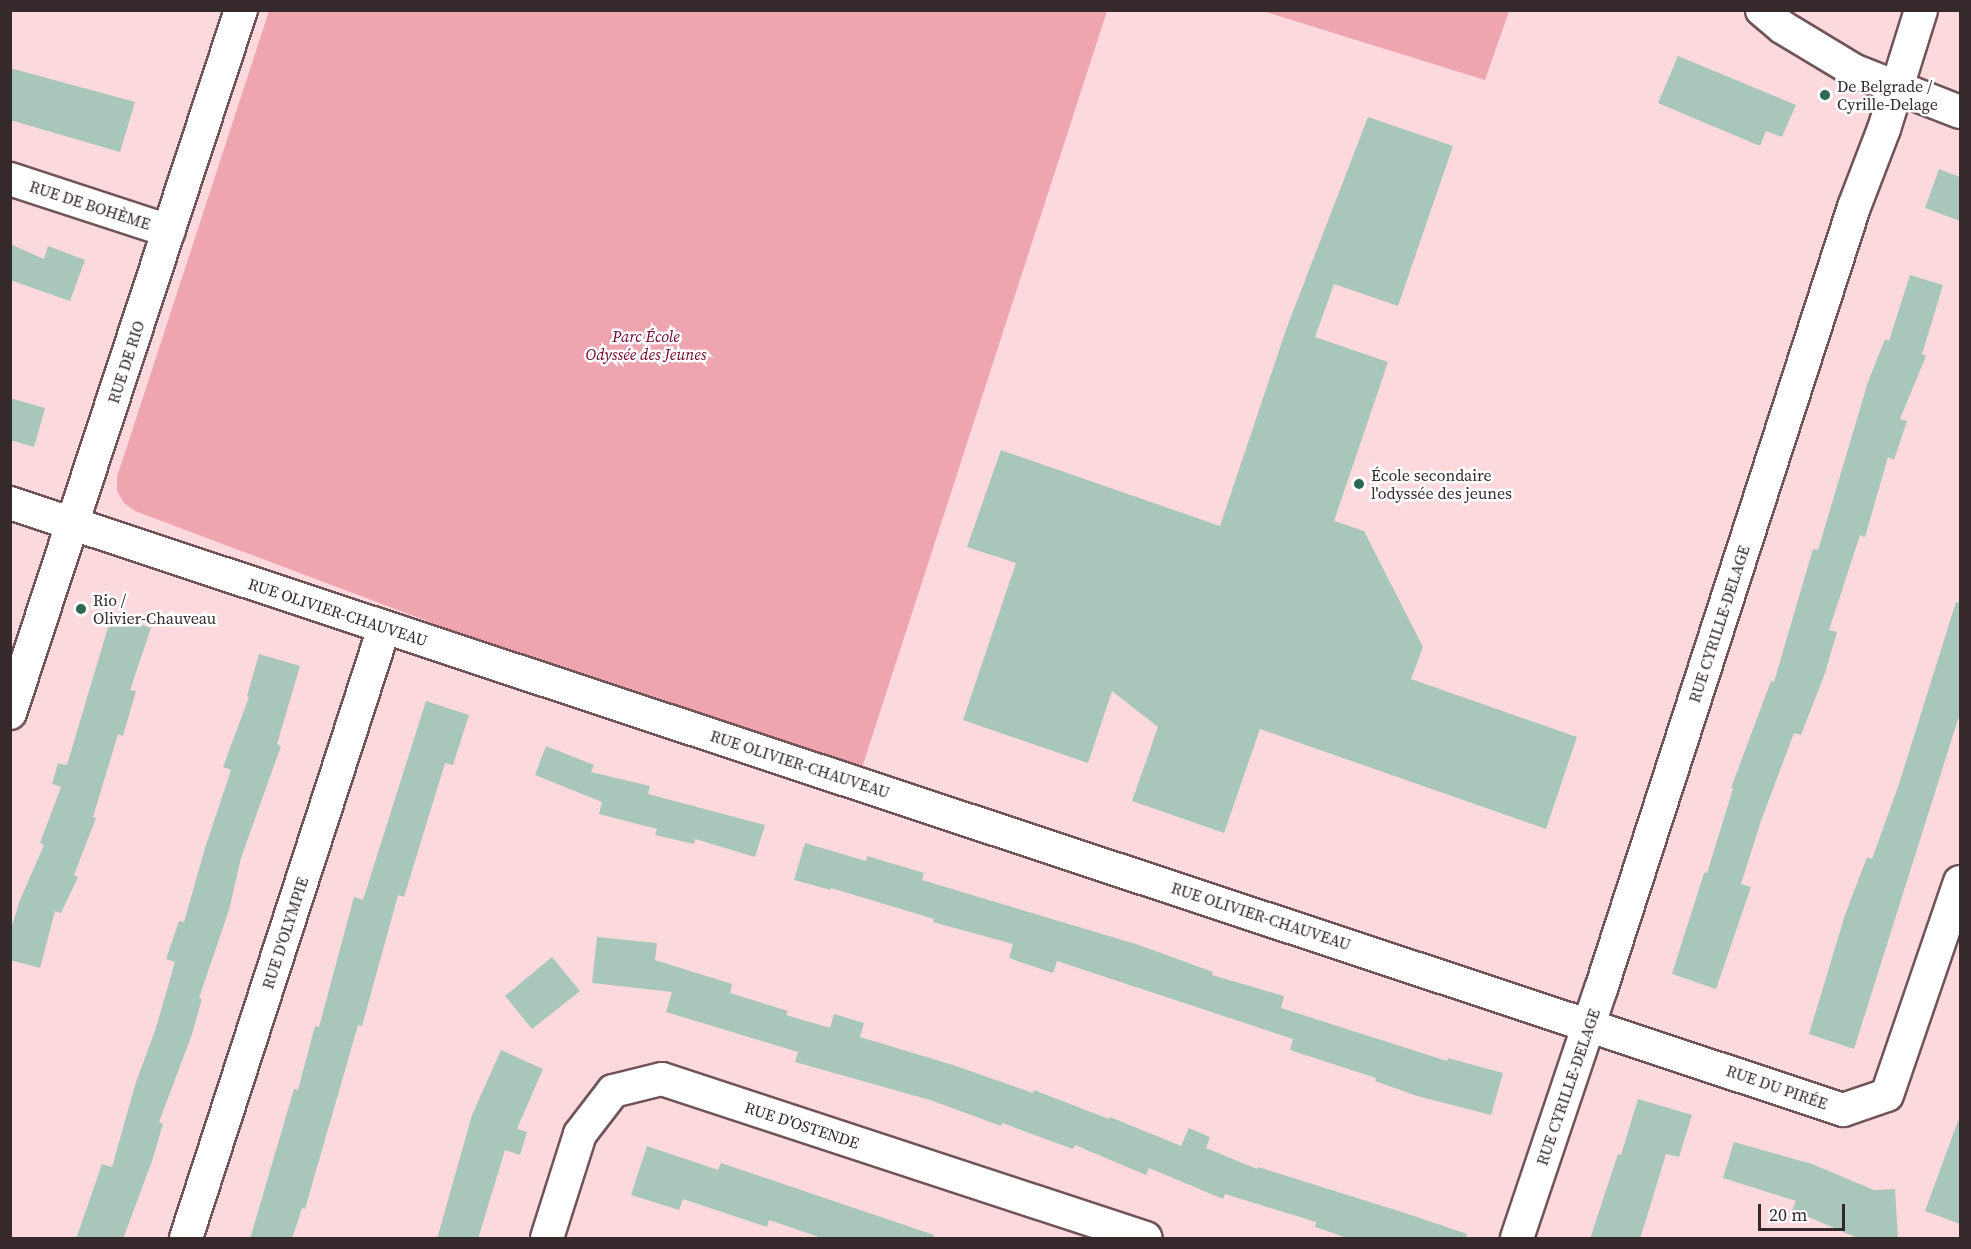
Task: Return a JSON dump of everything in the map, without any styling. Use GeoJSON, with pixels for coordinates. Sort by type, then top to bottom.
{"type":"FeatureCollection","features":[{"type":"Feature","properties":{"kind":"street","name":"RUE DE RIO"},"geometry":{"type":"LineString","coordinates":[[10,713],[241,10]]}},
{"type":"Feature","properties":{"kind":"street"},"geometry":{"type":"LineString","coordinates":[[1762,10],[1782,27],[1855,71],[1960,112]]}},
{"type":"Feature","properties":{"kind":"street","name":"RUE CYRILLE-DELAGE"},"geometry":{"type":"LineString","coordinates":[[1517,1239],[1590,1024],[1852,215],[1897,88],[1921,10]]}},
{"type":"Feature","properties":{"kind":"street","name":"RUE DE BOHÈME"},"geometry":{"type":"LineString","coordinates":[[10,179],[169,231]]}},
{"type":"Feature","properties":{"kind":"street","name":"RUE OLIVIER-CHAUVEAU"},"geometry":{"type":"LineString","coordinates":[[10,503],[1590,1024]]}},
{"type":"Feature","properties":{"kind":"street","name":"RUE D'OLYMPIE"},"geometry":{"type":"LineString","coordinates":[[186,1239],[384,628]]}},
{"type":"Feature","properties":{"kind":"street","name":"RUE DU PIRÉE"},"geometry":{"type":"LineString","coordinates":[[1590,1024],[1844,1110],[1887,1095],[1960,882]]}},
{"type":"Feature","properties":{"kind":"street","name":"RUE D'OSTENDE"},"geometry":{"type":"LineString","coordinates":[[547,1239],[580,1134],[613,1091],[662,1079],[1146,1239]]}},
{"type":"Feature","properties":{"kind":"green space","name":"Parc École Odyssée des Jeunes"},"geometry":{"type":"Polygon","coordinates":[[[269,11],[1107,11],[857,783],[135,511],[124,503],[117,491],[117,477],[269,11]]]}},
{"type":"Feature","properties":{"kind":"green space"},"geometry":{"type":"Polygon","coordinates":[[[1263,11],[1509,11],[1485,80],[1263,11]]]}},
{"type":"Feature","properties":{"kind":"building"},"geometry":{"type":"Polygon","coordinates":[[[1678,56],[1796,105],[1782,137],[1766,131],[1760,146],[1658,103],[1678,56]]]}},
{"type":"Feature","properties":{"kind":"building"},"geometry":{"type":"Polygon","coordinates":[[[10,68],[135,102],[120,152],[10,120],[10,68]]]}},
{"type":"Feature","properties":{"kind":"building"},"geometry":{"type":"Polygon","coordinates":[[[1368,117],[1453,146],[1398,306],[1334,284],[1315,337],[1388,362],[1334,521],[1364,531],[1423,647],[1411,679],[1577,737],[1546,829],[1260,729],[1224,833],[1132,801],[1158,727],[1112,691],[1088,763],[963,720],[1016,563],[967,547],[1001,450],[1220,526],[1287,327],[1368,117]]]}},
{"type":"Feature","properties":{"kind":"building"},"geometry":{"type":"Polygon","coordinates":[[[1939,169],[1960,177],[1960,221],[1925,208],[1939,169]]]}},
{"type":"Feature","properties":{"kind":"building"},"geometry":{"type":"Polygon","coordinates":[[[10,244],[44,259],[48,246],[85,260],[70,301],[10,280],[10,244]]]}},
{"type":"Feature","properties":{"kind":"building"},"geometry":{"type":"Polygon","coordinates":[[[1910,275],[1943,285],[1922,354],[1926,356],[1900,419],[1907,421],[1894,460],[1888,457],[1865,537],[1860,535],[1829,630],[1837,632],[1825,673],[1801,735],[1794,733],[1761,821],[1741,884],[1751,887],[1716,989],[1672,974],[1704,873],[1707,873],[1733,789],[1731,788],[1771,681],[1774,682],[1813,549],[1818,550],[1868,382],[1885,339],[1889,341],[1910,275]]]}},
{"type":"Feature","properties":{"kind":"building"},"geometry":{"type":"Polygon","coordinates":[[[10,398],[45,408],[34,447],[10,440],[10,398]]]}},
{"type":"Feature","properties":{"kind":"building"},"geometry":{"type":"Polygon","coordinates":[[[1956,602],[1960,603],[1960,713],[1854,1049],[1809,1034],[1845,915],[1867,857],[1872,859],[1899,784],[1956,602]]]}},
{"type":"Feature","properties":{"kind":"building"},"geometry":{"type":"Polygon","coordinates":[[[112,614],[151,628],[130,690],[136,691],[123,736],[118,734],[93,817],[96,818],[74,875],[78,877],[61,913],[55,911],[40,968],[10,960],[10,932],[20,900],[44,845],[40,843],[61,787],[52,784],[58,763],[67,765],[112,614]]]}},
{"type":"Feature","properties":{"kind":"building"},"geometry":{"type":"Polygon","coordinates":[[[259,654],[300,666],[277,744],[281,746],[241,858],[229,910],[199,998],[202,999],[191,1037],[159,1122],[163,1124],[152,1161],[123,1239],[76,1239],[102,1164],[112,1167],[136,1082],[155,1031],[175,962],[166,959],[179,921],[184,922],[231,770],[223,767],[249,697],[247,696],[259,654]]]}},
{"type":"Feature","properties":{"kind":"building"},"geometry":{"type":"Polygon","coordinates":[[[426,701],[469,715],[453,765],[445,763],[404,897],[398,895],[362,1026],[358,1025],[305,1209],[302,1208],[292,1239],[250,1239],[294,1089],[298,1090],[315,1026],[319,1027],[354,897],[363,900],[426,701]]]}},
{"type":"Feature","properties":{"kind":"building"},"geometry":{"type":"Polygon","coordinates":[[[546,746],[594,765],[591,772],[650,786],[648,794],[765,825],[755,857],[695,839],[694,844],[655,835],[657,829],[599,814],[602,802],[535,775],[546,746]]]}},
{"type":"Feature","properties":{"kind":"building"},"geometry":{"type":"Polygon","coordinates":[[[805,843],[866,861],[867,856],[924,873],[922,880],[1139,945],[1213,972],[1212,975],[1284,996],[1281,1008],[1447,1061],[1448,1058],[1503,1073],[1491,1115],[1417,1096],[1375,1081],[1376,1078],[1290,1050],[1293,1039],[1057,961],[1053,973],[1009,958],[1013,944],[933,922],[934,919],[831,888],[831,890],[794,880],[805,843]]]}},
{"type":"Feature","properties":{"kind":"building"},"geometry":{"type":"Polygon","coordinates":[[[597,937],[657,943],[655,960],[732,984],[730,993],[788,1011],[786,1015],[830,1028],[834,1014],[864,1023],[860,1037],[953,1065],[1033,1093],[1034,1090],[1109,1119],[1110,1117],[1181,1146],[1189,1128],[1210,1137],[1206,1148],[1257,1169],[1258,1167],[1405,1213],[1467,1234],[1466,1239],[1350,1239],[1315,1227],[1316,1222],[1225,1194],[1223,1199],[1149,1168],[1146,1175],[1075,1145],[1073,1149],[930,1100],[795,1062],[798,1052],[666,1012],[672,992],[592,983],[597,937]]]}},
{"type":"Feature","properties":{"kind":"building"},"geometry":{"type":"Polygon","coordinates":[[[552,957],[580,991],[532,1029],[505,996],[552,957]]]}},
{"type":"Feature","properties":{"kind":"building"},"geometry":{"type":"Polygon","coordinates":[[[501,1050],[543,1069],[517,1129],[527,1132],[520,1155],[505,1150],[478,1239],[437,1239],[472,1115],[501,1050]]]}},
{"type":"Feature","properties":{"kind":"building"},"geometry":{"type":"Polygon","coordinates":[[[1638,1099],[1692,1115],[1679,1157],[1666,1154],[1640,1239],[1590,1239],[1618,1154],[1621,1155],[1638,1099]]]}},
{"type":"Feature","properties":{"kind":"building"},"geometry":{"type":"Polygon","coordinates":[[[1958,1121],[1960,1121],[1960,1224],[1925,1211],[1958,1121]]]}},
{"type":"Feature","properties":{"kind":"building"},"geometry":{"type":"Polygon","coordinates":[[[1734,1142],[1812,1164],[1874,1190],[1895,1189],[1898,1239],[1860,1239],[1792,1210],[1796,1201],[1723,1178],[1734,1142]]]}},
{"type":"Feature","properties":{"kind":"building"},"geometry":{"type":"Polygon","coordinates":[[[647,1146],[718,1170],[721,1163],[934,1235],[933,1239],[825,1239],[769,1220],[767,1227],[683,1199],[679,1210],[631,1195],[647,1146]]]}},
{"type":"Feature","properties":{"kind":"place","name":"De Belgrade / Cyrille-Delage"},"geometry":{"type":"Point","coordinates":[1825,95]}},
{"type":"Feature","properties":{"kind":"place","name":"École secondaire l'odyssée des jeunes"},"geometry":{"type":"Point","coordinates":[1359,484]}},
{"type":"Feature","properties":{"kind":"place","name":"Rio / Olivier-Chauveau"},"geometry":{"type":"Point","coordinates":[81,609]}}]}
